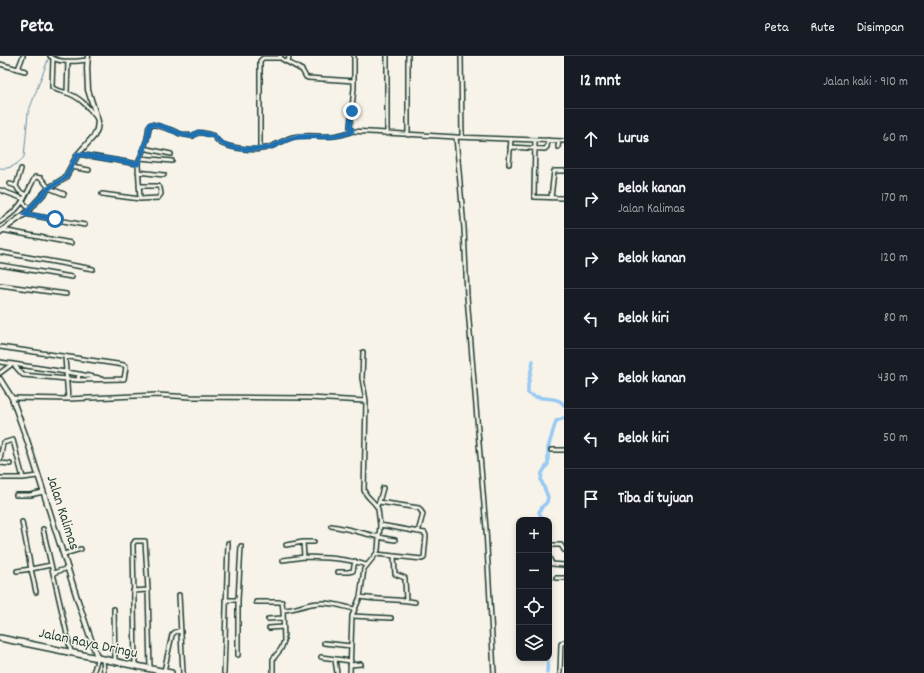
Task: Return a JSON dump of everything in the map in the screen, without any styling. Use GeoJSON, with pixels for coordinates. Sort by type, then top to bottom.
{"type":"FeatureCollection","features":[{"type":"Feature","properties":{"kind":"highway","name":"Jalan Raya Dringu"},"geometry":{"type":"LineString","coordinates":[[0,638],[172,673]]}},
{"type":"Feature","properties":{"kind":"street"},"geometry":{"type":"LineString","coordinates":[[18,69],[23,56]]}},
{"type":"Feature","properties":{"kind":"street"},"geometry":{"type":"LineString","coordinates":[[288,62],[289,56]]}},
{"type":"Feature","properties":{"kind":"street"},"geometry":{"type":"LineString","coordinates":[[352,131],[350,127],[354,81],[354,56]]}},
{"type":"Feature","properties":{"kind":"street"},"geometry":{"type":"LineString","coordinates":[[387,56],[387,134]]}},
{"type":"Feature","properties":{"kind":"street"},"geometry":{"type":"LineString","coordinates":[[408,56],[408,135]]}},
{"type":"Feature","properties":{"kind":"street"},"geometry":{"type":"LineString","coordinates":[[461,56],[462,137]]}},
{"type":"Feature","properties":{"kind":"street"},"geometry":{"type":"LineString","coordinates":[[1,231],[25,214],[28,208],[48,187],[65,178],[78,154],[94,136],[97,129],[98,121],[88,90],[88,58],[68,61],[51,57],[52,87],[67,92],[81,100],[98,121]]}},
{"type":"Feature","properties":{"kind":"street"},"geometry":{"type":"LineString","coordinates":[[260,149],[260,61],[263,58],[280,57],[302,70],[308,78],[354,81]]}},
{"type":"Feature","properties":{"kind":"street"},"geometry":{"type":"LineString","coordinates":[[67,92],[68,61]]}},
{"type":"Feature","properties":{"kind":"street"},"geometry":{"type":"LineString","coordinates":[[0,64],[25,71]]}},
{"type":"Feature","properties":{"kind":"street"},"geometry":{"type":"LineString","coordinates":[[140,199],[138,164],[147,139],[149,126],[152,124],[175,130],[180,134],[193,136],[198,132],[214,136],[217,141],[225,145],[254,150],[273,146],[292,137],[332,137],[352,131],[408,135],[564,141]]}},
{"type":"Feature","properties":{"kind":"street"},"geometry":{"type":"LineString","coordinates":[[456,137],[486,529],[494,673]]}},
{"type":"Feature","properties":{"kind":"street"},"geometry":{"type":"LineString","coordinates":[[509,164],[511,139]]}},
{"type":"Feature","properties":{"kind":"street"},"geometry":{"type":"LineString","coordinates":[[535,140],[534,197],[564,198]]}},
{"type":"Feature","properties":{"kind":"street"},"geometry":{"type":"LineString","coordinates":[[510,146],[535,149],[546,148],[548,140]]}},
{"type":"Feature","properties":{"kind":"street"},"geometry":{"type":"LineString","coordinates":[[558,147],[559,141]]}},
{"type":"Feature","properties":{"kind":"street"},"geometry":{"type":"LineString","coordinates":[[144,148],[171,154]]}},
{"type":"Feature","properties":{"kind":"street"},"geometry":{"type":"LineString","coordinates":[[78,154],[138,164]]}},
{"type":"Feature","properties":{"kind":"street"},"geometry":{"type":"LineString","coordinates":[[140,158],[172,161]]}},
{"type":"Feature","properties":{"kind":"street"},"geometry":{"type":"LineString","coordinates":[[71,167],[89,170]]}},
{"type":"Feature","properties":{"kind":"street"},"geometry":{"type":"LineString","coordinates":[[16,186],[22,169]]}},
{"type":"Feature","properties":{"kind":"street"},"geometry":{"type":"LineString","coordinates":[[551,198],[554,171],[564,171]]}},
{"type":"Feature","properties":{"kind":"street"},"geometry":{"type":"LineString","coordinates":[[138,172],[164,175]]}},
{"type":"Feature","properties":{"kind":"street"},"geometry":{"type":"LineString","coordinates":[[0,222],[18,208],[35,177],[41,178],[48,187],[64,194]]}},
{"type":"Feature","properties":{"kind":"street"},"geometry":{"type":"LineString","coordinates":[[10,184],[16,186],[28,208]]}},
{"type":"Feature","properties":{"kind":"street"},"geometry":{"type":"LineString","coordinates":[[102,194],[140,199],[158,198],[161,194],[158,186],[139,186]]}},
{"type":"Feature","properties":{"kind":"street"},"geometry":{"type":"LineString","coordinates":[[0,190],[24,199]]}},
{"type":"Feature","properties":{"kind":"street"},"geometry":{"type":"LineString","coordinates":[[25,214],[85,225]]}},
{"type":"Feature","properties":{"kind":"street"},"geometry":{"type":"LineString","coordinates":[[1,231],[71,243]]}},
{"type":"Feature","properties":{"kind":"street"},"geometry":{"type":"LineString","coordinates":[[0,252],[93,269]]}},
{"type":"Feature","properties":{"kind":"street"},"geometry":{"type":"LineString","coordinates":[[0,265],[72,277]]}},
{"type":"Feature","properties":{"kind":"street"},"geometry":{"type":"LineString","coordinates":[[0,285],[66,294]]}},
{"type":"Feature","properties":{"kind":"street"},"geometry":{"type":"LineString","coordinates":[[0,347],[124,365],[126,367],[124,379],[67,380],[23,375],[13,364]]}},
{"type":"Feature","properties":{"kind":"street"},"geometry":{"type":"LineString","coordinates":[[363,352],[362,378],[366,401],[364,487],[366,495],[378,503],[419,508],[422,514],[418,532]]}},
{"type":"Feature","properties":{"kind":"street"},"geometry":{"type":"LineString","coordinates":[[65,357],[68,399]]}},
{"type":"Feature","properties":{"kind":"street"},"geometry":{"type":"LineString","coordinates":[[0,362],[104,379]]}},
{"type":"Feature","properties":{"kind":"street"},"geometry":{"type":"LineString","coordinates":[[0,373],[13,364]]}},
{"type":"Feature","properties":{"kind":"street"},"geometry":{"type":"LineString","coordinates":[[78,380],[79,374]]}},
{"type":"Feature","properties":{"kind":"street","name":"Jalan Kalimas"},"geometry":{"type":"LineString","coordinates":[[0,379],[12,398],[42,492],[64,554],[78,601],[100,658]]}},
{"type":"Feature","properties":{"kind":"street"},"geometry":{"type":"LineString","coordinates":[[12,398],[68,399],[157,395],[191,397],[309,398],[366,401]]}},
{"type":"Feature","properties":{"kind":"street"},"geometry":{"type":"LineString","coordinates":[[0,460],[3,443],[12,440],[23,478]]}},
{"type":"Feature","properties":{"kind":"street"},"geometry":{"type":"LineString","coordinates":[[551,450],[564,450]]}},
{"type":"Feature","properties":{"kind":"street"},"geometry":{"type":"LineString","coordinates":[[0,463],[10,464]]}},
{"type":"Feature","properties":{"kind":"street"},"geometry":{"type":"LineString","coordinates":[[0,478],[23,478],[37,476]]}},
{"type":"Feature","properties":{"kind":"street"},"geometry":{"type":"LineString","coordinates":[[350,673],[352,616],[360,597],[366,565],[376,554],[380,544],[378,503],[383,488]]}},
{"type":"Feature","properties":{"kind":"street"},"geometry":{"type":"LineString","coordinates":[[16,495],[42,492]]}},
{"type":"Feature","properties":{"kind":"street"},"geometry":{"type":"LineString","coordinates":[[22,522],[36,592]]}},
{"type":"Feature","properties":{"kind":"street"},"geometry":{"type":"LineString","coordinates":[[376,554],[423,559],[426,534],[380,525]]}},
{"type":"Feature","properties":{"kind":"street"},"geometry":{"type":"LineString","coordinates":[[331,526],[347,528],[380,538],[395,540]]}},
{"type":"Feature","properties":{"kind":"street"},"geometry":{"type":"LineString","coordinates":[[43,529],[71,652]]}},
{"type":"Feature","properties":{"kind":"street"},"geometry":{"type":"LineString","coordinates":[[135,665],[133,544],[135,541],[145,541],[150,669]]}},
{"type":"Feature","properties":{"kind":"street"},"geometry":{"type":"LineString","coordinates":[[303,542],[304,557]]}},
{"type":"Feature","properties":{"kind":"street"},"geometry":{"type":"LineString","coordinates":[[286,545],[314,542]]}},
{"type":"Feature","properties":{"kind":"street"},"geometry":{"type":"LineString","coordinates":[[224,673],[225,600],[228,543]]}},
{"type":"Feature","properties":{"kind":"street"},"geometry":{"type":"LineString","coordinates":[[552,545],[561,545],[564,550]]}},
{"type":"Feature","properties":{"kind":"street"},"geometry":{"type":"LineString","coordinates":[[238,655],[238,600],[242,546]]}},
{"type":"Feature","properties":{"kind":"street"},"geometry":{"type":"LineString","coordinates":[[64,554],[81,549]]}},
{"type":"Feature","properties":{"kind":"street"},"geometry":{"type":"LineString","coordinates":[[394,556],[395,574],[405,578],[406,600]]}},
{"type":"Feature","properties":{"kind":"street"},"geometry":{"type":"LineString","coordinates":[[283,560],[304,557],[335,558],[355,561],[366,565]]}},
{"type":"Feature","properties":{"kind":"street"},"geometry":{"type":"LineString","coordinates":[[338,572],[352,571],[355,561]]}},
{"type":"Feature","properties":{"kind":"street"},"geometry":{"type":"LineString","coordinates":[[552,564],[564,565]]}},
{"type":"Feature","properties":{"kind":"street"},"geometry":{"type":"LineString","coordinates":[[17,571],[51,565]]}},
{"type":"Feature","properties":{"kind":"street"},"geometry":{"type":"LineString","coordinates":[[53,573],[68,568]]}},
{"type":"Feature","properties":{"kind":"street"},"geometry":{"type":"LineString","coordinates":[[556,578],[564,578]]}},
{"type":"Feature","properties":{"kind":"street"},"geometry":{"type":"LineString","coordinates":[[133,591],[148,590]]}},
{"type":"Feature","properties":{"kind":"street"},"geometry":{"type":"LineString","coordinates":[[179,595],[183,673]]}},
{"type":"Feature","properties":{"kind":"street"},"geometry":{"type":"LineString","coordinates":[[360,597],[415,602]]}},
{"type":"Feature","properties":{"kind":"street"},"geometry":{"type":"LineString","coordinates":[[225,600],[238,600]]}},
{"type":"Feature","properties":{"kind":"street"},"geometry":{"type":"LineString","coordinates":[[256,602],[282,603],[284,627],[283,646],[273,659],[273,673]]}},
{"type":"Feature","properties":{"kind":"street"},"geometry":{"type":"LineString","coordinates":[[283,610],[295,609],[310,604],[324,603],[354,609]]}},
{"type":"Feature","properties":{"kind":"street"},"geometry":{"type":"LineString","coordinates":[[114,609],[115,661]]}},
{"type":"Feature","properties":{"kind":"street"},"geometry":{"type":"LineString","coordinates":[[352,616],[391,618]]}},
{"type":"Feature","properties":{"kind":"street"},"geometry":{"type":"LineString","coordinates":[[268,619],[283,618]]}},
{"type":"Feature","properties":{"kind":"street"},"geometry":{"type":"LineString","coordinates":[[270,628],[284,627]]}},
{"type":"Feature","properties":{"kind":"street"},"geometry":{"type":"LineString","coordinates":[[164,671],[172,635],[181,630]]}},
{"type":"Feature","properties":{"kind":"street"},"geometry":{"type":"LineString","coordinates":[[560,673],[561,644],[564,642]]}},
{"type":"Feature","properties":{"kind":"street"},"geometry":{"type":"LineString","coordinates":[[324,643],[351,646]]}},
{"type":"Feature","properties":{"kind":"street"},"geometry":{"type":"LineString","coordinates":[[321,657],[361,664]]}},
{"type":"Feature","properties":{"kind":"street"},"geometry":{"type":"LineString","coordinates":[[93,673],[100,658]]}},
{"type":"Feature","properties":{"kind":"street"},"geometry":{"type":"LineString","coordinates":[[100,658],[104,673]]}},
{"type":"Feature","properties":{"kind":"street"},"geometry":{"type":"LineString","coordinates":[[335,660],[337,673]]}},
{"type":"Feature","properties":{"kind":"waterway"},"geometry":{"type":"LineString","coordinates":[[0,168],[14,166],[24,157],[28,113],[49,57]]}},
{"type":"Feature","properties":{"kind":"waterway"},"geometry":{"type":"LineString","coordinates":[[533,361],[528,385],[528,393],[532,396],[556,400],[564,405]]}},
{"type":"Feature","properties":{"kind":"waterway"},"geometry":{"type":"LineString","coordinates":[[542,517],[539,512],[547,502],[548,497],[541,480],[542,473],[548,464],[548,448],[556,421],[564,418]]}},
{"type":"Feature","properties":{"kind":"waterway"},"geometry":{"type":"LineString","coordinates":[[547,673],[548,661]]}},
{"type":"Feature","properties":{"kind":"route"},"geometry":{"type":"LineString","coordinates":[[55,219],[25,214],[49,188],[65,178],[78,154],[138,164],[147,139],[150,124],[175,130],[179,134],[193,136],[196,132],[198,132],[214,136],[216,137],[217,141],[225,145],[257,150],[273,146],[292,137],[332,137],[352,131],[350,129],[352,111]]}}]}
